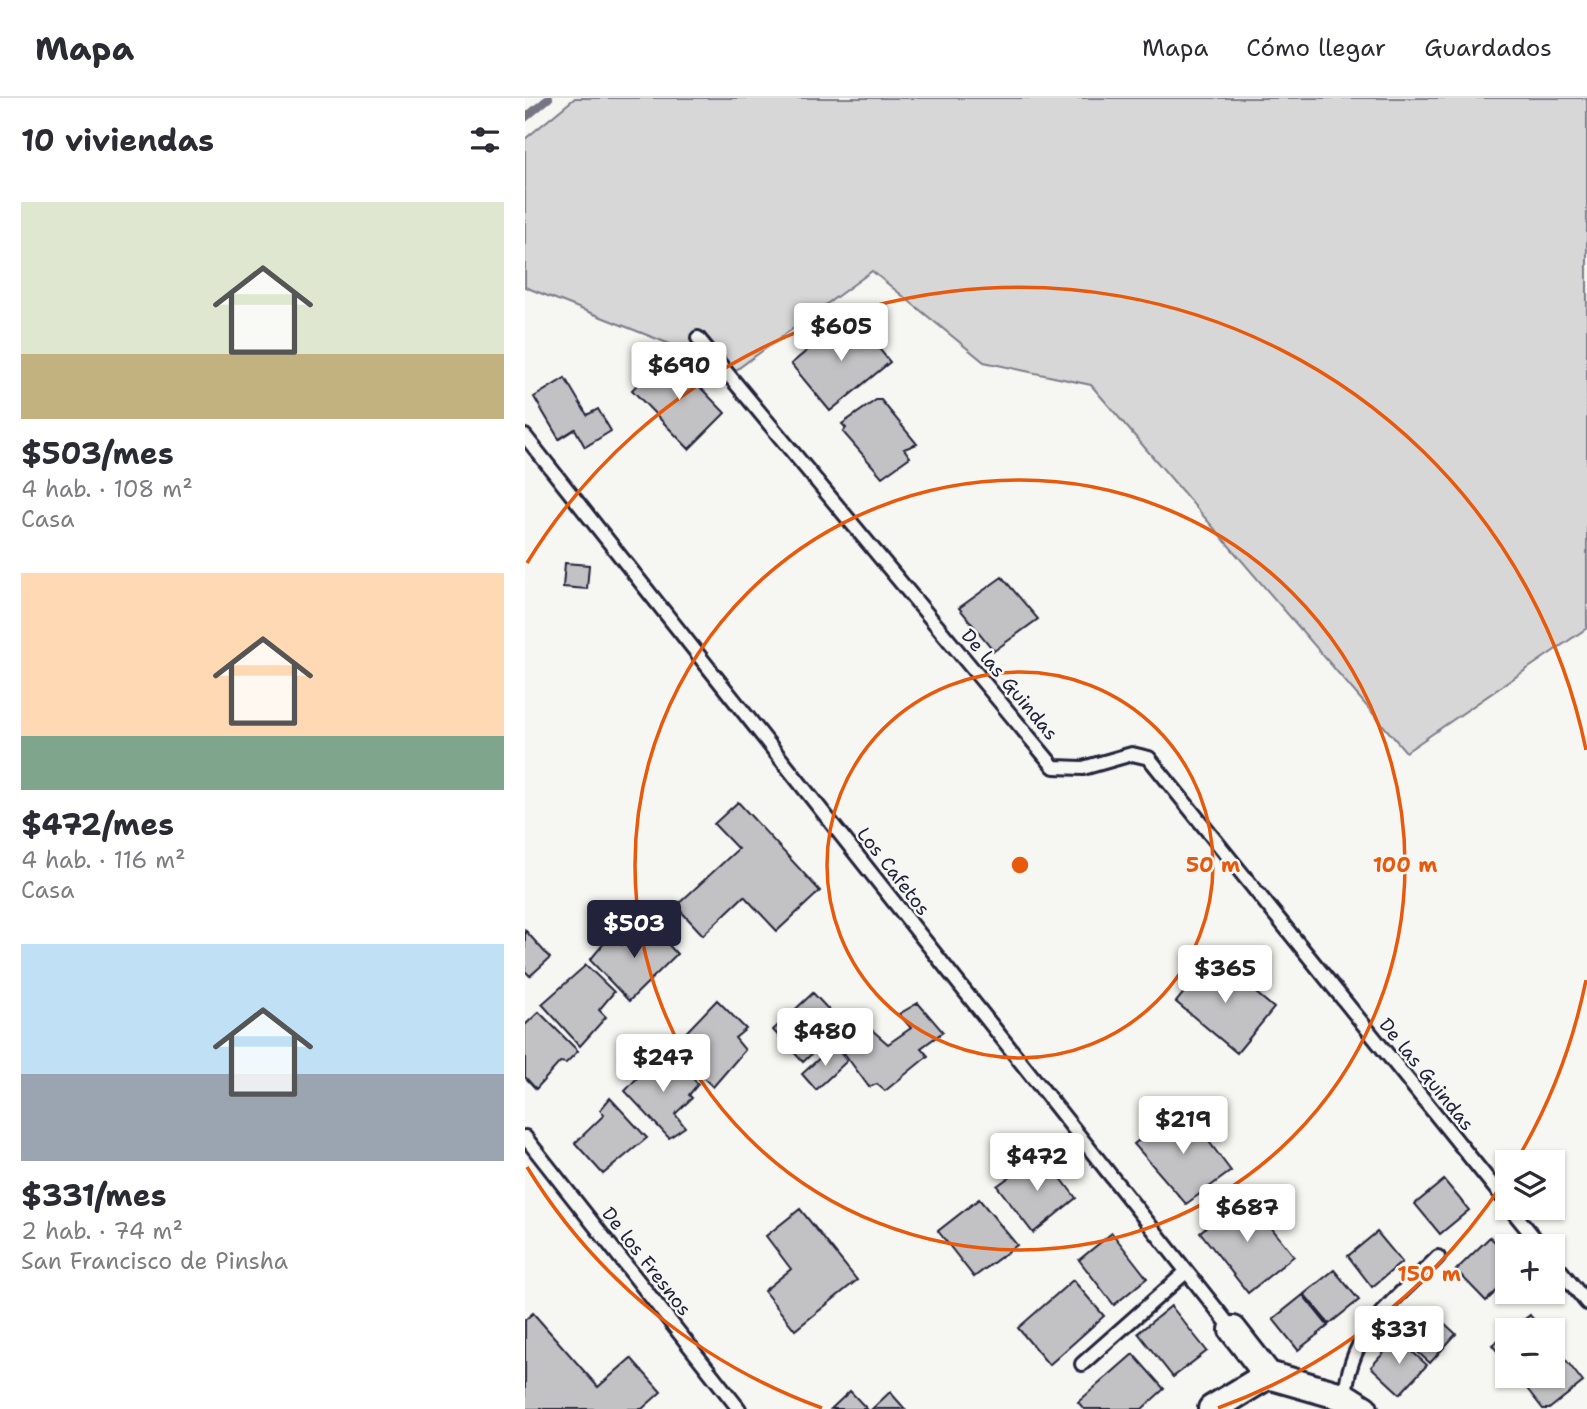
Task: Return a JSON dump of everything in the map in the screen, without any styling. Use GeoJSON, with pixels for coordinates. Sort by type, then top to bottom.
{"type":"FeatureCollection","features":[{"type":"Feature","properties":{"kind":"street"},"geometry":{"type":"LineString","coordinates":[[1233,1330],[1268,1375],[1355,1403]]}},
{"type":"Feature","properties":{"kind":"street"},"geometry":{"type":"LineString","coordinates":[[1212,1409],[1268,1375]]}},
{"type":"Feature","properties":{"kind":"lane","name":"De las Guindas"},"geometry":{"type":"LineString","coordinates":[[698,338],[1054,767],[1083,768],[1132,754],[1149,758],[1495,1189]]}},
{"type":"Feature","properties":{"kind":"lane","name":"Los Cafetos"},"geometry":{"type":"LineString","coordinates":[[525,436],[1233,1330]]}},
{"type":"Feature","properties":{"kind":"lane","name":"De los Fresnos"},"geometry":{"type":"LineString","coordinates":[[525,1137],[739,1409]]}},
{"type":"Feature","properties":{"kind":"lane","name":"De las Guindas"},"geometry":{"type":"LineString","coordinates":[[1520,1220],[1531,1234]]}},
{"type":"Feature","properties":{"kind":"lane"},"geometry":{"type":"LineString","coordinates":[[1355,1403],[1347,1370],[1366,1330],[1438,1257]]}},
{"type":"Feature","properties":{"kind":"lane"},"geometry":{"type":"LineString","coordinates":[[1082,1364],[1186,1272]]}},
{"type":"Feature","properties":{"kind":"lane"},"geometry":{"type":"LineString","coordinates":[[1565,1276],[1587,1303]]}},
{"type":"Feature","properties":{"kind":"shaded area"},"geometry":{"type":"Polygon","coordinates":[[[575,98],[1587,98],[1587,628],[1406,752],[1091,385],[984,362],[872,271],[736,370],[525,287],[525,139],[575,98]]]}},
{"type":"Feature","properties":{"kind":"building"},"geometry":{"type":"Polygon","coordinates":[[[851,314],[890,362],[830,411],[791,364],[851,314]]]}},
{"type":"Feature","properties":{"kind":"building"},"geometry":{"type":"Polygon","coordinates":[[[668,354],[725,413],[689,449],[632,390],[668,354]]]}},
{"type":"Feature","properties":{"kind":"building"},"geometry":{"type":"Polygon","coordinates":[[[565,378],[587,415],[598,409],[611,431],[585,447],[575,429],[559,439],[534,397],[565,378]]]}},
{"type":"Feature","properties":{"kind":"building"},"geometry":{"type":"Polygon","coordinates":[[[876,400],[881,400],[917,444],[904,449],[910,457],[882,477],[843,432],[846,428],[842,424],[876,400]]]}},
{"type":"Feature","properties":{"kind":"building"},"geometry":{"type":"Polygon","coordinates":[[[565,563],[589,565],[587,589],[563,587],[565,563]]]}},
{"type":"Feature","properties":{"kind":"building"},"geometry":{"type":"Polygon","coordinates":[[[1002,577],[1038,619],[994,651],[959,608],[1002,577]]]}},
{"type":"Feature","properties":{"kind":"building"},"geometry":{"type":"Polygon","coordinates":[[[738,802],[820,891],[777,931],[744,896],[703,935],[676,906],[738,849],[714,824],[738,802]]]}},
{"type":"Feature","properties":{"kind":"building"},"geometry":{"type":"Polygon","coordinates":[[[647,921],[677,954],[629,1001],[590,960],[610,936],[622,945],[647,921]]]}},
{"type":"Feature","properties":{"kind":"building"},"geometry":{"type":"Polygon","coordinates":[[[525,930],[550,958],[530,976],[525,971],[525,930]]]}},
{"type":"Feature","properties":{"kind":"building"},"geometry":{"type":"Polygon","coordinates":[[[1213,957],[1274,1008],[1237,1053],[1176,1002],[1213,957]]]}},
{"type":"Feature","properties":{"kind":"building"},"geometry":{"type":"Polygon","coordinates":[[[586,965],[614,992],[599,1010],[606,1017],[580,1046],[542,1004],[586,965]]]}},
{"type":"Feature","properties":{"kind":"building"},"geometry":{"type":"Polygon","coordinates":[[[813,993],[843,1025],[803,1062],[773,1030],[813,993]]]}},
{"type":"Feature","properties":{"kind":"building"},"geometry":{"type":"Polygon","coordinates":[[[717,1000],[746,1029],[735,1038],[745,1050],[713,1087],[672,1047],[717,1000]]]}},
{"type":"Feature","properties":{"kind":"building"},"geometry":{"type":"Polygon","coordinates":[[[918,1003],[943,1032],[921,1048],[928,1056],[885,1091],[877,1084],[869,1087],[844,1053],[872,1030],[888,1044],[911,1028],[899,1014],[918,1003]]]}},
{"type":"Feature","properties":{"kind":"building"},"geometry":{"type":"Polygon","coordinates":[[[539,1012],[578,1051],[566,1063],[560,1062],[536,1089],[525,1077],[525,1025],[539,1012]]]}},
{"type":"Feature","properties":{"kind":"building"},"geometry":{"type":"Polygon","coordinates":[[[834,1045],[847,1061],[816,1090],[802,1074],[834,1045]]]}},
{"type":"Feature","properties":{"kind":"building"},"geometry":{"type":"Polygon","coordinates":[[[672,1056],[698,1084],[689,1095],[692,1098],[675,1114],[685,1127],[669,1138],[625,1091],[648,1066],[654,1070],[672,1056]]]}},
{"type":"Feature","properties":{"kind":"building"},"geometry":{"type":"Polygon","coordinates":[[[610,1098],[647,1138],[603,1174],[575,1143],[604,1115],[600,1110],[610,1098]]]}},
{"type":"Feature","properties":{"kind":"building"},"geometry":{"type":"Polygon","coordinates":[[[1183,1107],[1231,1171],[1186,1204],[1134,1144],[1183,1107]]]}},
{"type":"Feature","properties":{"kind":"building"},"geometry":{"type":"Polygon","coordinates":[[[1042,1153],[1076,1198],[1033,1233],[997,1186],[1042,1153]]]}},
{"type":"Feature","properties":{"kind":"building"},"geometry":{"type":"Polygon","coordinates":[[[1444,1180],[1469,1210],[1440,1234],[1415,1204],[1444,1180]]]}},
{"type":"Feature","properties":{"kind":"building"},"geometry":{"type":"Polygon","coordinates":[[[1246,1196],[1294,1256],[1248,1293],[1200,1232],[1246,1196]]]}},
{"type":"Feature","properties":{"kind":"building"},"geometry":{"type":"Polygon","coordinates":[[[979,1199],[1017,1245],[974,1277],[938,1231],[979,1199]]]}},
{"type":"Feature","properties":{"kind":"building"},"geometry":{"type":"Polygon","coordinates":[[[800,1209],[857,1280],[795,1330],[764,1291],[791,1269],[766,1236],[800,1209]]]}},
{"type":"Feature","properties":{"kind":"building"},"geometry":{"type":"Polygon","coordinates":[[[1377,1232],[1402,1262],[1372,1287],[1348,1256],[1377,1232]]]}},
{"type":"Feature","properties":{"kind":"building"},"geometry":{"type":"Polygon","coordinates":[[[1112,1233],[1147,1278],[1114,1305],[1079,1260],[1112,1233]]]}},
{"type":"Feature","properties":{"kind":"building"},"geometry":{"type":"Polygon","coordinates":[[[1490,1237],[1495,1242],[1495,1292],[1486,1301],[1456,1270],[1490,1237]]]}},
{"type":"Feature","properties":{"kind":"building"},"geometry":{"type":"Polygon","coordinates":[[[1334,1270],[1359,1300],[1329,1324],[1304,1294],[1334,1270]]]}},
{"type":"Feature","properties":{"kind":"building"},"geometry":{"type":"Polygon","coordinates":[[[1073,1280],[1104,1316],[1049,1365],[1018,1328],[1073,1280]]]}},
{"type":"Feature","properties":{"kind":"building"},"geometry":{"type":"Polygon","coordinates":[[[1303,1295],[1328,1326],[1298,1350],[1273,1319],[1303,1295]]]}},
{"type":"Feature","properties":{"kind":"building"},"geometry":{"type":"Polygon","coordinates":[[[1171,1306],[1207,1351],[1173,1377],[1138,1333],[1171,1306]]]}},
{"type":"Feature","properties":{"kind":"building"},"geometry":{"type":"Polygon","coordinates":[[[1427,1307],[1456,1334],[1430,1363],[1400,1336],[1427,1307]]]}},
{"type":"Feature","properties":{"kind":"building"},"geometry":{"type":"Polygon","coordinates":[[[533,1313],[598,1387],[631,1358],[661,1392],[642,1409],[525,1409],[525,1320],[533,1313]]]}},
{"type":"Feature","properties":{"kind":"building"},"geometry":{"type":"Polygon","coordinates":[[[1397,1338],[1427,1365],[1400,1394],[1371,1367],[1397,1338]]]}},
{"type":"Feature","properties":{"kind":"building"},"geometry":{"type":"Polygon","coordinates":[[[1133,1354],[1164,1389],[1142,1409],[1084,1409],[1078,1402],[1133,1354]]]}},
{"type":"Feature","properties":{"kind":"building"},"geometry":{"type":"Polygon","coordinates":[[[1565,1359],[1583,1382],[1549,1409],[1543,1409],[1526,1388],[1565,1388],[1565,1359]]]}},
{"type":"Feature","properties":{"kind":"building"},"geometry":{"type":"Polygon","coordinates":[[[850,1391],[867,1409],[831,1409],[850,1391]]]}},
{"type":"Feature","properties":{"kind":"building"},"geometry":{"type":"Polygon","coordinates":[[[890,1392],[905,1409],[872,1409],[890,1392]]]}},
{"type":"Feature","properties":{"kind":"waterway"},"geometry":{"type":"LineString","coordinates":[[525,118],[549,98]]}}]}
